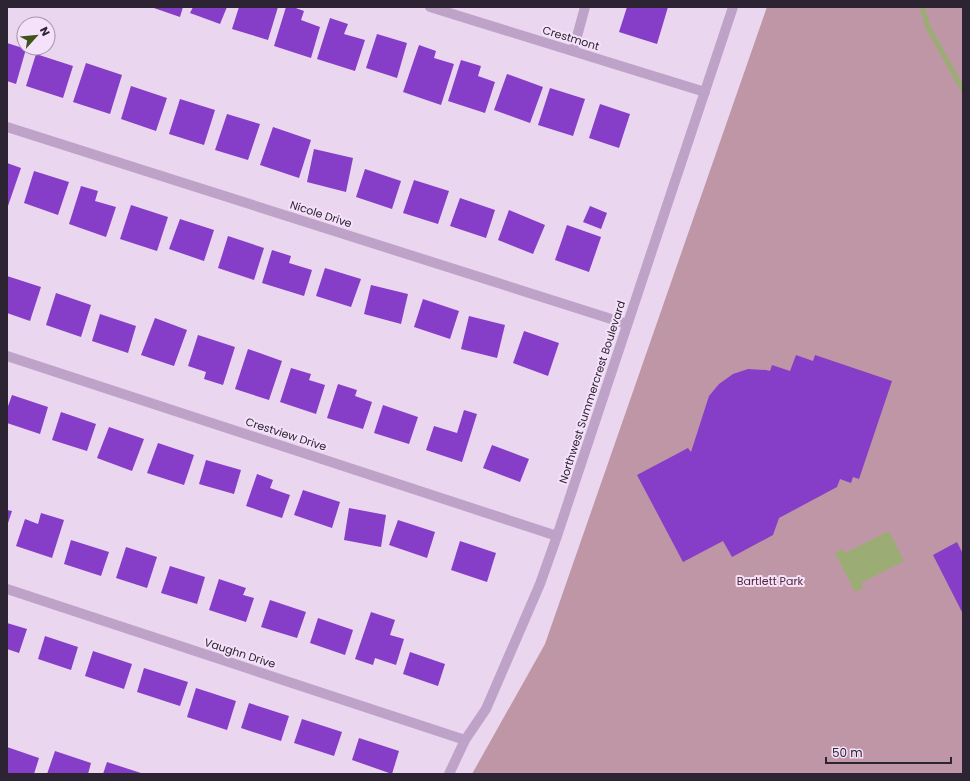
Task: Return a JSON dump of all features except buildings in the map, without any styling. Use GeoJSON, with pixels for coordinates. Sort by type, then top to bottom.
{"type":"FeatureCollection","features":[{"type":"Feature","properties":{"kind":"street","name":"Crestmont"},"geometry":{"type":"LineString","coordinates":[[430,7],[704,92]]}},
{"type":"Feature","properties":{"kind":"street"},"geometry":{"type":"LineString","coordinates":[[573,51],[585,7]]}},
{"type":"Feature","properties":{"kind":"street","name":"Northwest Summercrest Boulevard"},"geometry":{"type":"LineString","coordinates":[[449,774],[465,740],[486,709],[540,584],[733,7]]}},
{"type":"Feature","properties":{"kind":"street","name":"Nicole Drive"},"geometry":{"type":"LineString","coordinates":[[7,127],[627,324]]}},
{"type":"Feature","properties":{"kind":"street","name":"Crestview Drive"},"geometry":{"type":"LineString","coordinates":[[7,356],[557,536]]}},
{"type":"Feature","properties":{"kind":"street","name":"Vaughn Drive"},"geometry":{"type":"LineString","coordinates":[[7,589],[465,740]]}},
{"type":"Feature","properties":{"kind":"green space","name":"Bartlett Park"},"geometry":{"type":"Polygon","coordinates":[[[767,7],[963,7],[963,774],[472,774],[545,644],[767,7]]]}},
{"type":"Feature","properties":{"kind":"shaded area"},"geometry":{"type":"Polygon","coordinates":[[[889,531],[904,561],[861,583],[863,588],[855,592],[835,553],[843,549],[845,553],[889,531]]]}},
{"type":"Feature","properties":{"kind":"waterway"},"geometry":{"type":"LineString","coordinates":[[922,7],[928,27],[963,90]]}}]}
